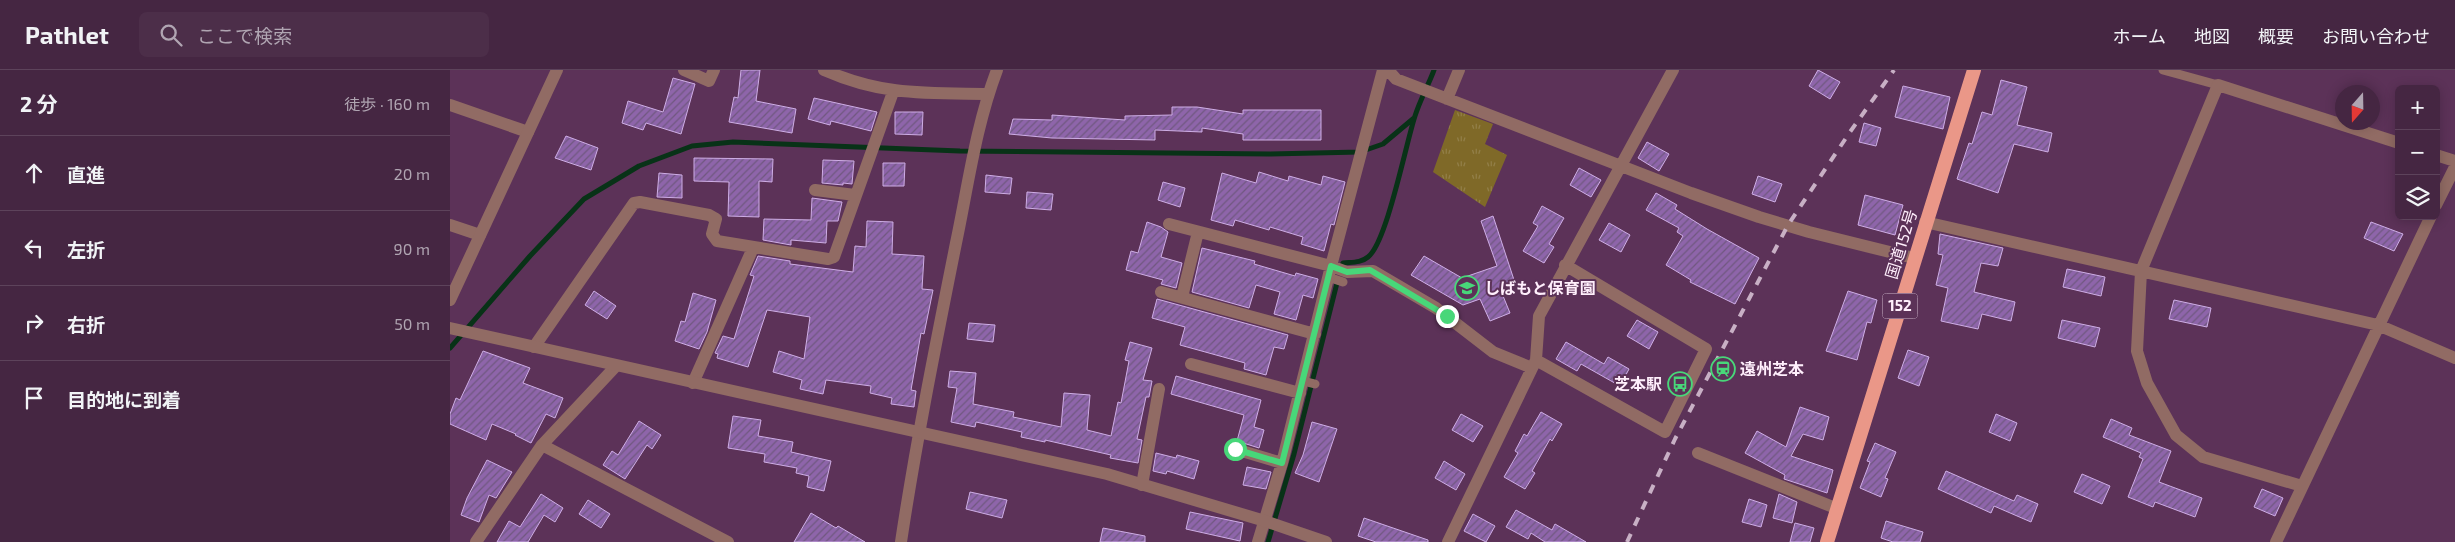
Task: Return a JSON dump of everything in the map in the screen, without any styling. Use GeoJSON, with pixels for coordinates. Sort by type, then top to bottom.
{"type":"FeatureCollection","features":[{"type":"Feature","properties":{"kind":"highway","name":"国道152号"},"geometry":{"type":"LineString","coordinates":[[1826,542],[1838,509],[1925,222],[1974,70]]}},
{"type":"Feature","properties":{"kind":"street"},"geometry":{"type":"LineString","coordinates":[[450,300],[558,70]]}},
{"type":"Feature","properties":{"kind":"street"},"geometry":{"type":"LineString","coordinates":[[684,70],[709,81],[714,70]]}},
{"type":"Feature","properties":{"kind":"street"},"geometry":{"type":"LineString","coordinates":[[824,70],[850,75],[893,92],[988,94]]}},
{"type":"Feature","properties":{"kind":"street"},"geometry":{"type":"LineString","coordinates":[[901,542],[918,433],[976,145],[988,94],[997,70]]}},
{"type":"Feature","properties":{"kind":"street"},"geometry":{"type":"LineString","coordinates":[[1258,542],[1272,524],[1282,463],[1307,385],[1315,334],[1337,274],[1364,139],[1383,70]]}},
{"type":"Feature","properties":{"kind":"street"},"geometry":{"type":"LineString","coordinates":[[1388,70],[1396,79],[1691,193],[1809,232],[1914,258]]}},
{"type":"Feature","properties":{"kind":"street"},"geometry":{"type":"LineString","coordinates":[[1444,97],[1459,70]]}},
{"type":"Feature","properties":{"kind":"street"},"geometry":{"type":"LineString","coordinates":[[1448,542],[1534,364],[1539,316],[1565,265],[1622,166],[1673,70]]}},
{"type":"Feature","properties":{"kind":"street"},"geometry":{"type":"LineString","coordinates":[[2302,486],[2203,457],[2176,435],[2147,383],[2137,352],[2142,271],[2218,85],[2395,142]]}},
{"type":"Feature","properties":{"kind":"street"},"geometry":{"type":"LineString","coordinates":[[534,347],[634,203],[640,202],[709,215],[716,219],[712,234],[717,241],[828,259],[834,257],[893,92]]}},
{"type":"Feature","properties":{"kind":"street"},"geometry":{"type":"LineString","coordinates":[[450,105],[528,132]]}},
{"type":"Feature","properties":{"kind":"street"},"geometry":{"type":"LineString","coordinates":[[2440,156],[2455,161]]}},
{"type":"Feature","properties":{"kind":"street"},"geometry":{"type":"LineString","coordinates":[[2440,197],[2455,167]]}},
{"type":"Feature","properties":{"kind":"street"},"geometry":{"type":"LineString","coordinates":[[815,190],[855,195]]}},
{"type":"Feature","properties":{"kind":"street"},"geometry":{"type":"LineString","coordinates":[[2276,542],[2429,220]]}},
{"type":"Feature","properties":{"kind":"street"},"geometry":{"type":"LineString","coordinates":[[1925,222],[2378,325],[2455,358]]}},
{"type":"Feature","properties":{"kind":"street"},"geometry":{"type":"LineString","coordinates":[[1169,224],[1337,274],[1373,271],[1436,308],[1493,352],[1534,364],[1665,432],[1706,349],[1565,265]]}},
{"type":"Feature","properties":{"kind":"street"},"geometry":{"type":"LineString","coordinates":[[450,225],[480,235]]}},
{"type":"Feature","properties":{"kind":"street"},"geometry":{"type":"LineString","coordinates":[[1182,297],[1198,232]]}},
{"type":"Feature","properties":{"kind":"street"},"geometry":{"type":"LineString","coordinates":[[693,383],[753,248]]}},
{"type":"Feature","properties":{"kind":"street"},"geometry":{"type":"LineString","coordinates":[[1161,292],[1315,334]]}},
{"type":"Feature","properties":{"kind":"street"},"geometry":{"type":"LineString","coordinates":[[451,329],[1107,474],[1326,542]]}},
{"type":"Feature","properties":{"kind":"street"},"geometry":{"type":"LineString","coordinates":[[1191,364],[1307,385]]}},
{"type":"Feature","properties":{"kind":"street"},"geometry":{"type":"LineString","coordinates":[[476,542],[542,445],[616,366]]}},
{"type":"Feature","properties":{"kind":"street"},"geometry":{"type":"LineString","coordinates":[[1142,484],[1159,389]]}},
{"type":"Feature","properties":{"kind":"street"},"geometry":{"type":"LineString","coordinates":[[542,445],[728,542]]}},
{"type":"Feature","properties":{"kind":"street"},"geometry":{"type":"LineString","coordinates":[[1235,449],[1282,463]]}},
{"type":"Feature","properties":{"kind":"street"},"geometry":{"type":"LineString","coordinates":[[1698,453],[1838,509]]}},
{"type":"Feature","properties":{"kind":"lane"},"geometry":{"type":"LineString","coordinates":[[2163,70],[2218,85]]}},
{"type":"Feature","properties":{"kind":"green space"},"geometry":{"type":"Polygon","coordinates":[[[1455,110],[1493,124],[1485,144],[1507,155],[1485,207],[1433,172],[1455,110]]]}},
{"type":"Feature","properties":{"kind":"building"},"geometry":{"type":"Polygon","coordinates":[[[741,70],[760,70],[756,101],[796,109],[792,133],[729,122],[734,97],[738,98],[741,70]]]}},
{"type":"Feature","properties":{"kind":"building"},"geometry":{"type":"Polygon","coordinates":[[[1818,70],[1840,82],[1830,99],[1809,86],[1818,70]]]}},
{"type":"Feature","properties":{"kind":"building"},"geometry":{"type":"Polygon","coordinates":[[[673,78],[695,84],[681,134],[646,123],[643,130],[622,123],[628,101],[663,112],[673,78]]]}},
{"type":"Feature","properties":{"kind":"building"},"geometry":{"type":"Polygon","coordinates":[[[2001,80],[2027,87],[2017,125],[2052,133],[2048,152],[2014,144],[1998,193],[1957,179],[1969,143],[1972,144],[1982,112],[1992,115],[2001,80]]]}},
{"type":"Feature","properties":{"kind":"building"},"geometry":{"type":"Polygon","coordinates":[[[1903,86],[1950,97],[1943,129],[1895,117],[1903,86]]]}},
{"type":"Feature","properties":{"kind":"building"},"geometry":{"type":"Polygon","coordinates":[[[814,98],[877,112],[871,131],[831,121],[830,125],[808,119],[814,98]]]}},
{"type":"Feature","properties":{"kind":"building"},"geometry":{"type":"Polygon","coordinates":[[[1172,107],[1197,107],[1243,114],[1243,110],[1321,110],[1321,140],[1243,140],[1243,134],[1202,128],[1202,132],[1155,130],[1155,140],[1052,138],[1009,134],[1013,119],[1052,120],[1052,115],[1125,120],[1125,116],[1172,115],[1172,107]]]}},
{"type":"Feature","properties":{"kind":"building"},"geometry":{"type":"Polygon","coordinates":[[[895,112],[923,112],[922,135],[895,134],[895,112]]]}},
{"type":"Feature","properties":{"kind":"building"},"geometry":{"type":"Polygon","coordinates":[[[1864,123],[1881,128],[1876,146],[1859,142],[1864,123]]]}},
{"type":"Feature","properties":{"kind":"building"},"geometry":{"type":"Polygon","coordinates":[[[566,136],[598,148],[591,170],[555,158],[566,136]]]}},
{"type":"Feature","properties":{"kind":"building"},"geometry":{"type":"Polygon","coordinates":[[[1647,142],[1669,154],[1659,171],[1638,158],[1647,142]]]}},
{"type":"Feature","properties":{"kind":"building"},"geometry":{"type":"Polygon","coordinates":[[[694,158],[773,159],[772,182],[759,181],[759,217],[728,216],[729,182],[694,181],[694,158]]]}},
{"type":"Feature","properties":{"kind":"building"},"geometry":{"type":"Polygon","coordinates":[[[823,160],[854,161],[852,184],[822,183],[823,160]]]}},
{"type":"Feature","properties":{"kind":"building"},"geometry":{"type":"Polygon","coordinates":[[[883,163],[905,163],[904,186],[883,186],[883,163]]]}},
{"type":"Feature","properties":{"kind":"building"},"geometry":{"type":"Polygon","coordinates":[[[1579,168],[1601,180],[1591,197],[1570,185],[1579,168]]]}},
{"type":"Feature","properties":{"kind":"building"},"geometry":{"type":"Polygon","coordinates":[[[1259,172],[1288,181],[1289,176],[1321,185],[1323,176],[1345,182],[1334,225],[1331,224],[1324,251],[1301,244],[1303,237],[1270,227],[1269,230],[1235,220],[1233,226],[1211,220],[1222,173],[1256,183],[1259,172]]]}},
{"type":"Feature","properties":{"kind":"building"},"geometry":{"type":"Polygon","coordinates":[[[659,173],[682,175],[682,198],[657,197],[659,173]]]}},
{"type":"Feature","properties":{"kind":"building"},"geometry":{"type":"Polygon","coordinates":[[[986,175],[1012,178],[1010,194],[985,192],[986,175]]]}},
{"type":"Feature","properties":{"kind":"building"},"geometry":{"type":"Polygon","coordinates":[[[1758,176],[1782,184],[1775,202],[1752,194],[1758,176]]]}},
{"type":"Feature","properties":{"kind":"building"},"geometry":{"type":"Polygon","coordinates":[[[1163,182],[1185,188],[1180,207],[1158,200],[1163,182]]]}},
{"type":"Feature","properties":{"kind":"building"},"geometry":{"type":"Polygon","coordinates":[[[1027,192],[1053,194],[1051,210],[1026,208],[1027,192]]]}},
{"type":"Feature","properties":{"kind":"building"},"geometry":{"type":"Polygon","coordinates":[[[1656,193],[1677,205],[1675,209],[1759,258],[1735,304],[1690,282],[1691,280],[1666,265],[1683,236],[1677,232],[1679,228],[1646,210],[1656,193]]]}},
{"type":"Feature","properties":{"kind":"building"},"geometry":{"type":"Polygon","coordinates":[[[1865,195],[1903,205],[1895,235],[1858,225],[1865,195]]]}},
{"type":"Feature","properties":{"kind":"building"},"geometry":{"type":"Polygon","coordinates":[[[812,198],[842,202],[838,221],[827,221],[826,243],[791,240],[791,245],[763,240],[764,219],[811,220],[812,198]]]}},
{"type":"Feature","properties":{"kind":"building"},"geometry":{"type":"Polygon","coordinates":[[[1542,206],[1564,218],[1549,244],[1554,247],[1544,263],[1523,251],[1538,226],[1533,223],[1542,206]]]}},
{"type":"Feature","properties":{"kind":"building","name":"しばもと保育園"},"geometry":{"type":"Polygon","coordinates":[[[1493,216],[1516,286],[1501,291],[1510,313],[1490,321],[1480,299],[1463,305],[1411,275],[1424,256],[1462,278],[1497,266],[1481,221],[1493,216]]]}},
{"type":"Feature","properties":{"kind":"building"},"geometry":{"type":"Polygon","coordinates":[[[867,221],[893,222],[892,254],[924,256],[922,289],[933,290],[924,334],[921,333],[911,390],[916,391],[914,407],[891,404],[892,398],[870,393],[871,386],[826,380],[823,394],[800,389],[802,380],[773,372],[779,351],[804,359],[810,317],[767,310],[748,367],[717,358],[718,354],[715,353],[723,336],[734,339],[754,276],[750,275],[758,256],[790,261],[790,264],[853,272],[855,246],[866,247],[867,221]]]}},
{"type":"Feature","properties":{"kind":"building"},"geometry":{"type":"Polygon","coordinates":[[[1147,222],[1161,227],[1168,232],[1161,257],[1182,263],[1176,288],[1161,284],[1163,280],[1126,270],[1131,251],[1138,253],[1147,222]]]}},
{"type":"Feature","properties":{"kind":"building"},"geometry":{"type":"Polygon","coordinates":[[[2371,222],[2403,234],[2394,251],[2364,238],[2371,222]]]}},
{"type":"Feature","properties":{"kind":"building"},"geometry":{"type":"Polygon","coordinates":[[[1609,223],[1630,235],[1621,252],[1599,240],[1609,223]]]}},
{"type":"Feature","properties":{"kind":"building"},"geometry":{"type":"Polygon","coordinates":[[[1940,234],[2003,248],[1998,266],[1981,263],[1974,292],[2015,302],[2011,321],[1982,314],[1978,329],[1941,321],[1948,288],[1936,285],[1943,255],[1938,254],[1940,234]]]}},
{"type":"Feature","properties":{"kind":"building"},"geometry":{"type":"Polygon","coordinates":[[[1202,248],[1255,261],[1254,264],[1295,276],[1296,273],[1318,279],[1313,298],[1303,295],[1296,320],[1274,314],[1280,292],[1256,285],[1249,308],[1192,292],[1202,248]]]}},
{"type":"Feature","properties":{"kind":"building"},"geometry":{"type":"Polygon","coordinates":[[[2067,269],[2105,277],[2101,296],[2063,287],[2067,269]]]}},
{"type":"Feature","properties":{"kind":"building"},"geometry":{"type":"Polygon","coordinates":[[[594,291],[616,306],[607,319],[585,305],[594,291]]]}},
{"type":"Feature","properties":{"kind":"building"},"geometry":{"type":"Polygon","coordinates":[[[1848,291],[1877,300],[1871,323],[1867,322],[1857,360],[1826,351],[1848,291]]]}},
{"type":"Feature","properties":{"kind":"building"},"geometry":{"type":"Polygon","coordinates":[[[693,293],[716,300],[707,332],[699,349],[675,341],[681,321],[685,322],[693,293]]]}},
{"type":"Feature","properties":{"kind":"building"},"geometry":{"type":"Polygon","coordinates":[[[1157,299],[1288,335],[1284,349],[1274,347],[1266,375],[1244,369],[1245,363],[1180,345],[1185,327],[1152,318],[1157,299]]]}},
{"type":"Feature","properties":{"kind":"building"},"geometry":{"type":"Polygon","coordinates":[[[2174,300],[2211,308],[2207,327],[2169,319],[2174,300]]]}},
{"type":"Feature","properties":{"kind":"building"},"geometry":{"type":"Polygon","coordinates":[[[1637,320],[1658,332],[1649,349],[1627,336],[1637,320]]]}},
{"type":"Feature","properties":{"kind":"building"},"geometry":{"type":"Polygon","coordinates":[[[2062,320],[2100,328],[2095,347],[2058,338],[2062,320]]]}},
{"type":"Feature","properties":{"kind":"building"},"geometry":{"type":"Polygon","coordinates":[[[969,323],[995,325],[993,342],[967,339],[969,323]]]}},
{"type":"Feature","properties":{"kind":"building"},"geometry":{"type":"Polygon","coordinates":[[[1130,342],[1152,348],[1143,380],[1152,381],[1149,397],[1146,397],[1137,439],[1142,440],[1138,463],[1110,458],[1111,455],[1045,440],[1045,442],[1021,437],[1022,432],[976,422],[975,427],[951,422],[957,388],[948,387],[950,371],[976,373],[973,404],[1014,412],[1013,417],[1061,427],[1064,393],[1090,395],[1087,430],[1111,436],[1118,402],[1121,403],[1129,361],[1125,360],[1130,342]]]}},
{"type":"Feature","properties":{"kind":"building"},"geometry":{"type":"Polygon","coordinates":[[[1566,342],[1604,364],[1608,357],[1629,369],[1620,386],[1581,364],[1577,371],[1556,359],[1566,342]]]}},
{"type":"Feature","properties":{"kind":"building"},"geometry":{"type":"Polygon","coordinates":[[[1908,350],[1929,357],[1919,386],[1898,378],[1908,350]]]}},
{"type":"Feature","properties":{"kind":"building"},"geometry":{"type":"Polygon","coordinates":[[[483,351],[530,368],[523,383],[563,398],[555,418],[546,414],[531,443],[516,434],[492,424],[486,440],[450,424],[450,414],[456,398],[460,400],[483,351]]]}},
{"type":"Feature","properties":{"kind":"building"},"geometry":{"type":"Polygon","coordinates":[[[1176,376],[1261,400],[1254,427],[1264,430],[1259,448],[1237,441],[1244,415],[1171,394],[1176,376]]]}},
{"type":"Feature","properties":{"kind":"building"},"geometry":{"type":"Polygon","coordinates":[[[1800,407],[1829,417],[1823,440],[1803,434],[1791,456],[1833,470],[1827,493],[1784,479],[1785,475],[1745,453],[1757,431],[1786,447],[1800,407]]]}},
{"type":"Feature","properties":{"kind":"building"},"geometry":{"type":"Polygon","coordinates":[[[1541,412],[1562,424],[1552,441],[1550,439],[1532,471],[1535,473],[1525,489],[1504,477],[1518,453],[1515,451],[1524,434],[1527,436],[1541,412]]]}},
{"type":"Feature","properties":{"kind":"building"},"geometry":{"type":"Polygon","coordinates":[[[1461,414],[1483,426],[1473,442],[1452,430],[1461,414]]]}},
{"type":"Feature","properties":{"kind":"building"},"geometry":{"type":"Polygon","coordinates":[[[1996,414],[2017,423],[2010,441],[1989,432],[1996,414]]]}},
{"type":"Feature","properties":{"kind":"building"},"geometry":{"type":"Polygon","coordinates":[[[733,416],[761,420],[758,436],[793,442],[791,452],[831,461],[824,491],[807,487],[809,476],[796,473],[797,468],[764,462],[765,454],[728,448],[733,416]]]}},
{"type":"Feature","properties":{"kind":"building"},"geometry":{"type":"Polygon","coordinates":[[[2111,419],[2132,428],[2129,435],[2171,451],[2159,482],[2202,498],[2195,517],[2155,502],[2153,507],[2128,497],[2143,459],[2139,457],[2141,453],[2103,437],[2111,419]]]}},
{"type":"Feature","properties":{"kind":"building"},"geometry":{"type":"Polygon","coordinates":[[[639,421],[661,435],[652,449],[647,445],[625,479],[603,465],[612,451],[618,455],[639,421]]]}},
{"type":"Feature","properties":{"kind":"building"},"geometry":{"type":"Polygon","coordinates":[[[1312,422],[1337,429],[1319,482],[1295,473],[1303,455],[1312,422]]]}},
{"type":"Feature","properties":{"kind":"building"},"geometry":{"type":"Polygon","coordinates":[[[1875,443],[1896,452],[1885,478],[1888,479],[1881,497],[1860,488],[1870,462],[1867,461],[1875,443]]]}},
{"type":"Feature","properties":{"kind":"building"},"geometry":{"type":"Polygon","coordinates":[[[1156,453],[1176,458],[1177,455],[1199,461],[1194,479],[1167,471],[1166,474],[1153,471],[1156,453]]]}},
{"type":"Feature","properties":{"kind":"building"},"geometry":{"type":"Polygon","coordinates":[[[487,460],[512,472],[496,498],[489,495],[479,522],[461,515],[467,498],[487,460]]]}},
{"type":"Feature","properties":{"kind":"building"},"geometry":{"type":"Polygon","coordinates":[[[1444,461],[1465,474],[1456,490],[1435,478],[1444,461]]]}},
{"type":"Feature","properties":{"kind":"building"},"geometry":{"type":"Polygon","coordinates":[[[1247,467],[1271,472],[1266,489],[1243,485],[1247,467]]]}},
{"type":"Feature","properties":{"kind":"building"},"geometry":{"type":"Polygon","coordinates":[[[1946,471],[2014,501],[2017,495],[2038,504],[2031,522],[1994,506],[1991,513],[1938,489],[1946,471]]]}},
{"type":"Feature","properties":{"kind":"building"},"geometry":{"type":"Polygon","coordinates":[[[2082,474],[2110,486],[2102,504],[2074,492],[2082,474]]]}},
{"type":"Feature","properties":{"kind":"building"},"geometry":{"type":"Polygon","coordinates":[[[2262,489],[2283,498],[2275,516],[2254,507],[2262,489]]]}},
{"type":"Feature","properties":{"kind":"building"},"geometry":{"type":"Polygon","coordinates":[[[970,492],[1007,500],[1002,518],[966,509],[970,492]]]}},
{"type":"Feature","properties":{"kind":"building"},"geometry":{"type":"Polygon","coordinates":[[[541,494],[563,508],[555,522],[544,515],[528,542],[497,542],[509,521],[520,527],[541,494]]]}},
{"type":"Feature","properties":{"kind":"building"},"geometry":{"type":"Polygon","coordinates":[[[1779,494],[1797,502],[1792,523],[1773,518],[1779,494]]]}},
{"type":"Feature","properties":{"kind":"building"},"geometry":{"type":"Polygon","coordinates":[[[1749,499],[1767,505],[1761,527],[1742,522],[1749,499]]]}},
{"type":"Feature","properties":{"kind":"building"},"geometry":{"type":"Polygon","coordinates":[[[588,500],[610,514],[601,528],[579,514],[588,500]]]}},
{"type":"Feature","properties":{"kind":"building"},"geometry":{"type":"Polygon","coordinates":[[[1516,510],[1552,530],[1555,524],[1586,542],[1545,542],[1531,533],[1528,539],[1506,527],[1516,510]]]}},
{"type":"Feature","properties":{"kind":"building"},"geometry":{"type":"Polygon","coordinates":[[[1190,512],[1243,523],[1240,541],[1186,529],[1190,512]]]}},
{"type":"Feature","properties":{"kind":"building"},"geometry":{"type":"Polygon","coordinates":[[[811,513],[836,528],[838,526],[865,542],[794,542],[811,513]]]}},
{"type":"Feature","properties":{"kind":"building"},"geometry":{"type":"Polygon","coordinates":[[[1473,514],[1495,526],[1486,542],[1464,531],[1473,514]]]}},
{"type":"Feature","properties":{"kind":"building"},"geometry":{"type":"Polygon","coordinates":[[[1364,518],[1428,540],[1428,542],[1376,542],[1358,536],[1364,518]]]}},
{"type":"Feature","properties":{"kind":"building"},"geometry":{"type":"Polygon","coordinates":[[[1886,521],[1923,532],[1920,542],[1893,542],[1881,538],[1886,521]]]}},
{"type":"Feature","properties":{"kind":"building"},"geometry":{"type":"Polygon","coordinates":[[[1795,523],[1814,528],[1810,542],[1790,542],[1795,523]]]}},
{"type":"Feature","properties":{"kind":"building"},"geometry":{"type":"Polygon","coordinates":[[[1103,528],[1145,536],[1145,542],[1100,542],[1103,528]]]}},
{"type":"Feature","properties":{"kind":"waterway"},"geometry":{"type":"LineString","coordinates":[[1341,268],[1343,263],[1365,259],[1375,248],[1389,213],[1415,116],[1434,70]]}},
{"type":"Feature","properties":{"kind":"waterway"},"geometry":{"type":"LineString","coordinates":[[450,348],[530,256],[584,199],[639,166],[692,146],[733,142],[960,151],[1270,154],[1360,152],[1383,144],[1414,118]]}},
{"type":"Feature","properties":{"kind":"waterway"},"geometry":{"type":"LineString","coordinates":[[1268,542],[1294,454],[1338,279]]}},
{"type":"Feature","properties":{"kind":"railway"},"geometry":{"type":"LineString","coordinates":[[1627,542],[1675,439],[1788,225],[1894,70]]}},
{"type":"Feature","properties":{"kind":"place","name":"しばもと保育園"},"geometry":{"type":"Point","coordinates":[1467,288]}},
{"type":"Feature","properties":{"kind":"place","name":"遠州芝本"},"geometry":{"type":"Point","coordinates":[1723,369]}},
{"type":"Feature","properties":{"kind":"place","name":"芝本駅"},"geometry":{"type":"Point","coordinates":[1680,384]}},
{"type":"Feature","properties":{"kind":"route"},"geometry":{"type":"LineString","coordinates":[[1235,449],[1282,463],[1331,266],[1347,272],[1370,270],[1425,301],[1447,316]]}}]}
